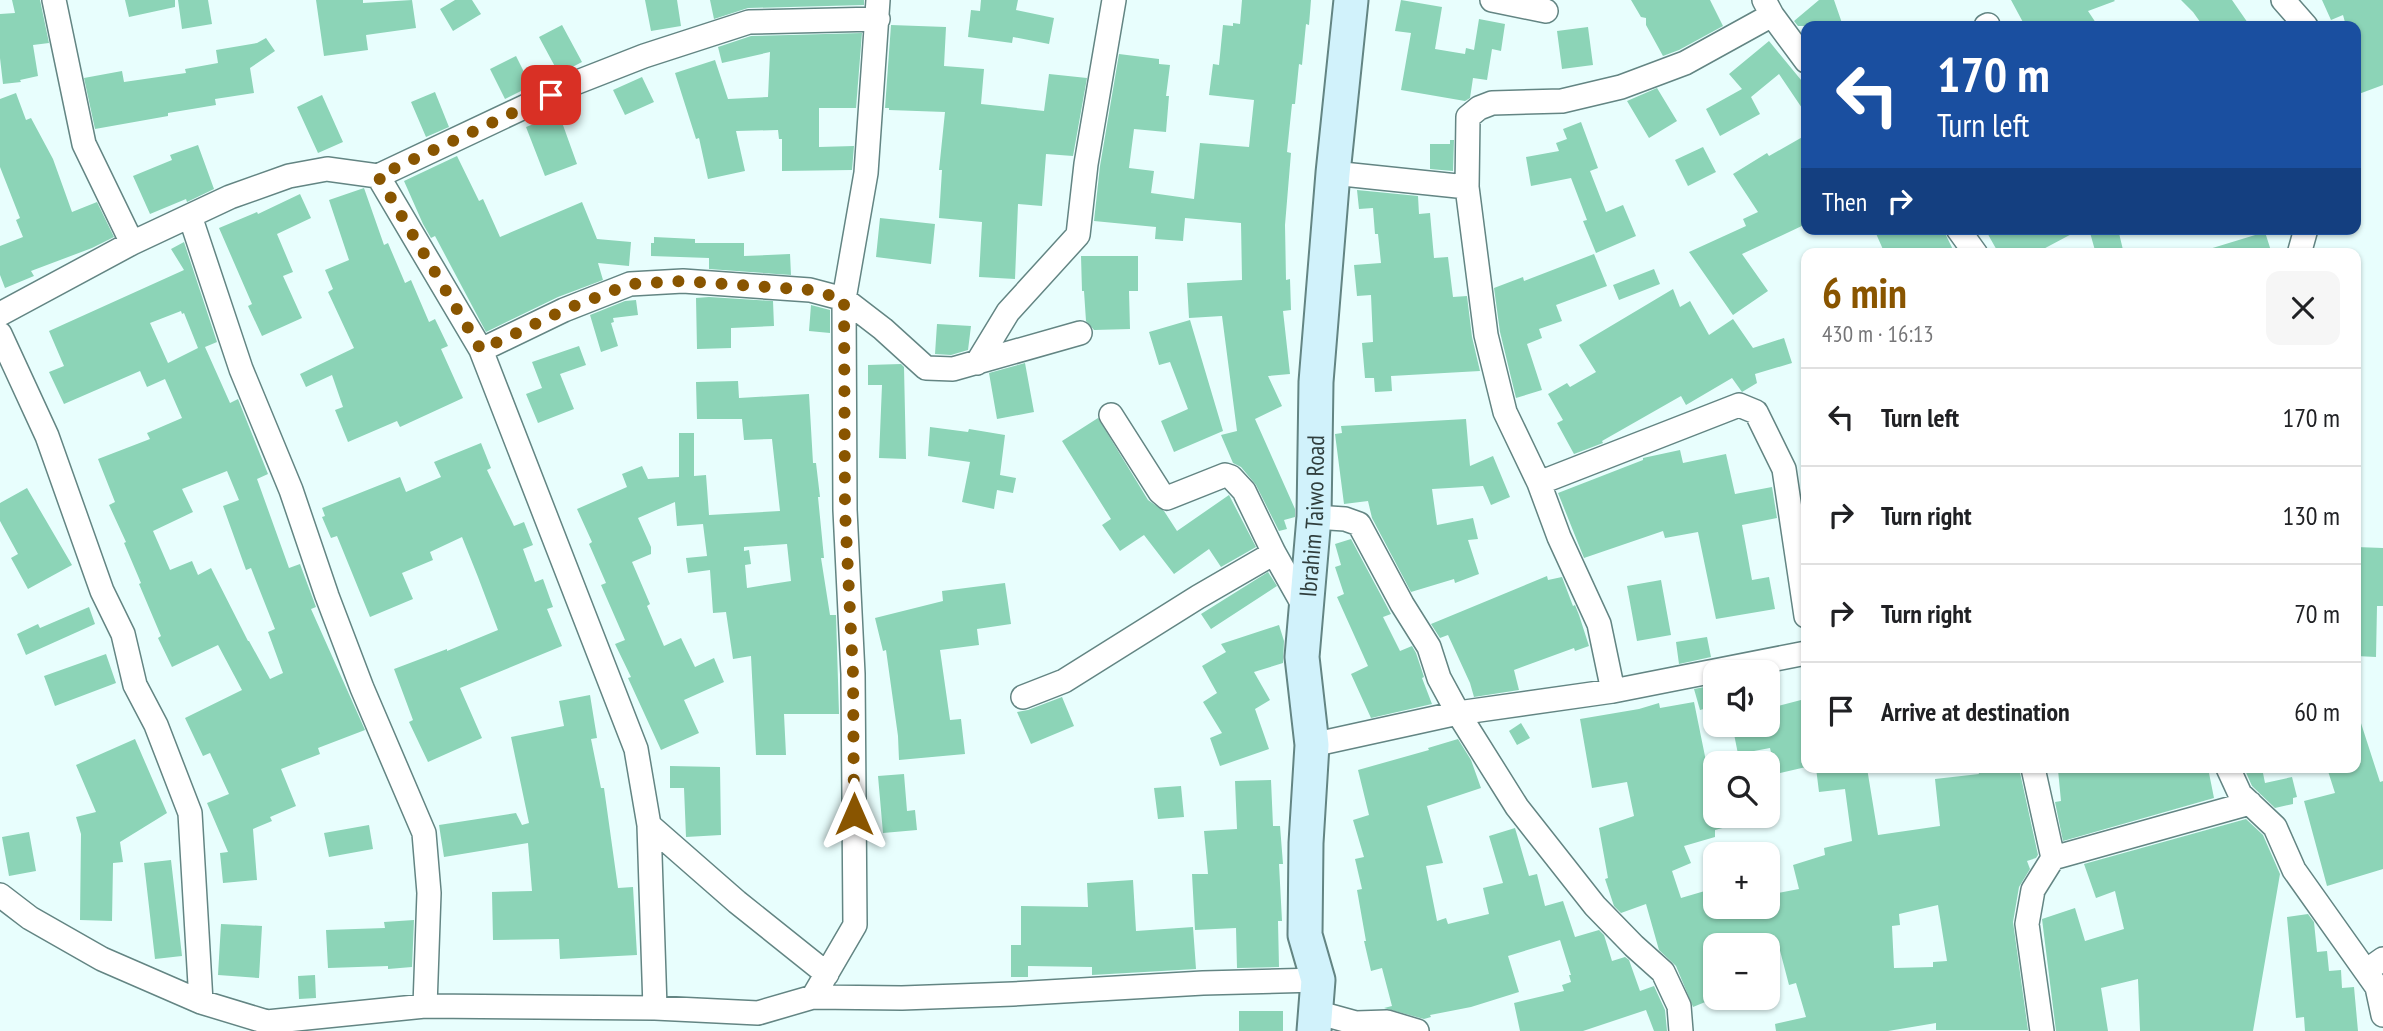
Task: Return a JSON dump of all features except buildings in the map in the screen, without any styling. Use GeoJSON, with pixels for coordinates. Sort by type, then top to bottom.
{"type":"FeatureCollection","features":[{"type":"Feature","properties":{"kind":"main road","name":"Ibrahim Taiwo Road"},"geometry":{"type":"LineString","coordinates":[[1316,1008],[1305,935],[1306,843],[1312,745],[1302,657],[1314,517],[1316,382],[1333,173],[1352,0]]}},
{"type":"Feature","properties":{"kind":"street"},"geometry":{"type":"LineString","coordinates":[[54,0],[84,144],[132,243]]}},
{"type":"Feature","properties":{"kind":"street"},"geometry":{"type":"LineString","coordinates":[[977,363],[1008,313],[1079,235],[1086,164],[1114,0]]}},
{"type":"Feature","properties":{"kind":"street"},"geometry":{"type":"LineString","coordinates":[[1492,0],[1546,11]]}},
{"type":"Feature","properties":{"kind":"street"},"geometry":{"type":"LineString","coordinates":[[2283,0],[2302,21]]}},
{"type":"Feature","properties":{"kind":"street"},"geometry":{"type":"LineString","coordinates":[[1613,691],[1599,624],[1559,537],[1539,483],[1505,412],[1486,335],[1467,187],[1468,117],[1479,107],[1492,103],[1562,101],[1621,87],[1685,63],[1768,7],[1801,54]]}},
{"type":"Feature","properties":{"kind":"street"},"geometry":{"type":"LineString","coordinates":[[0,314],[132,243],[230,197],[289,176],[327,169],[378,176],[575,83],[644,56],[749,22],[878,9],[866,173],[844,299],[845,510],[853,674],[855,925],[813,997]]}},
{"type":"Feature","properties":{"kind":"street"},"geometry":{"type":"LineString","coordinates":[[1333,173],[1467,187]]}},
{"type":"Feature","properties":{"kind":"street"},"geometry":{"type":"LineString","coordinates":[[378,176],[481,350],[636,749],[649,825],[655,1008]]}},
{"type":"Feature","properties":{"kind":"street"},"geometry":{"type":"LineString","coordinates":[[190,216],[241,369],[291,490],[327,596],[362,688],[424,833],[429,893],[425,1006]]}},
{"type":"Feature","properties":{"kind":"street"},"geometry":{"type":"LineString","coordinates":[[481,350],[564,310],[630,284],[682,281],[810,290],[844,299],[883,329],[926,368],[953,369],[1080,333]]}},
{"type":"Feature","properties":{"kind":"street"},"geometry":{"type":"LineString","coordinates":[[0,334],[47,436],[102,591],[123,634],[135,685],[156,725],[190,813],[201,1002]]}},
{"type":"Feature","properties":{"kind":"street"},"geometry":{"type":"LineString","coordinates":[[1539,483],[1739,405],[1756,412],[1784,469],[1801,583]]}},
{"type":"Feature","properties":{"kind":"street"},"geometry":{"type":"LineString","coordinates":[[1111,415],[1160,492],[1167,498],[1225,475],[1231,477],[1244,491],[1305,608]]}},
{"type":"Feature","properties":{"kind":"street"},"geometry":{"type":"LineString","coordinates":[[1314,517],[1345,519],[1359,524],[1402,604],[1429,647],[1439,678],[1458,713],[1517,807],[1595,906],[1663,972],[1679,1006],[1681,1031]]}},
{"type":"Feature","properties":{"kind":"street"},"geometry":{"type":"LineString","coordinates":[[1023,697],[1064,681],[1274,553]]}},
{"type":"Feature","properties":{"kind":"street"},"geometry":{"type":"LineString","coordinates":[[1312,745],[1458,713],[1613,691],[1801,654]]}},
{"type":"Feature","properties":{"kind":"street"},"geometry":{"type":"LineString","coordinates":[[2034,773],[2053,858]]}},
{"type":"Feature","properties":{"kind":"street"},"geometry":{"type":"LineString","coordinates":[[2230,773],[2240,794],[2274,827],[2294,870],[2306,884],[2321,910],[2374,965],[2383,1015]]}},
{"type":"Feature","properties":{"kind":"street"},"geometry":{"type":"LineString","coordinates":[[2042,1031],[2028,913],[2033,890],[2053,858],[2250,803]]}},
{"type":"Feature","properties":{"kind":"street"},"geometry":{"type":"LineString","coordinates":[[649,825],[737,902],[827,974]]}},
{"type":"Feature","properties":{"kind":"street"},"geometry":{"type":"LineString","coordinates":[[0,895],[30,918],[102,959],[266,1027],[425,1006],[655,1008],[755,1022],[813,997],[902,998],[1202,983],[1316,1008],[1356,1023],[1387,1022],[1417,1031]]}},
{"type":"Feature","properties":{"kind":"route"},"geometry":{"type":"LineString","coordinates":[[551,95],[378,176],[481,350],[564,310],[630,284],[682,281],[810,290],[844,299],[845,510],[853,674],[854,814]]}}]}
